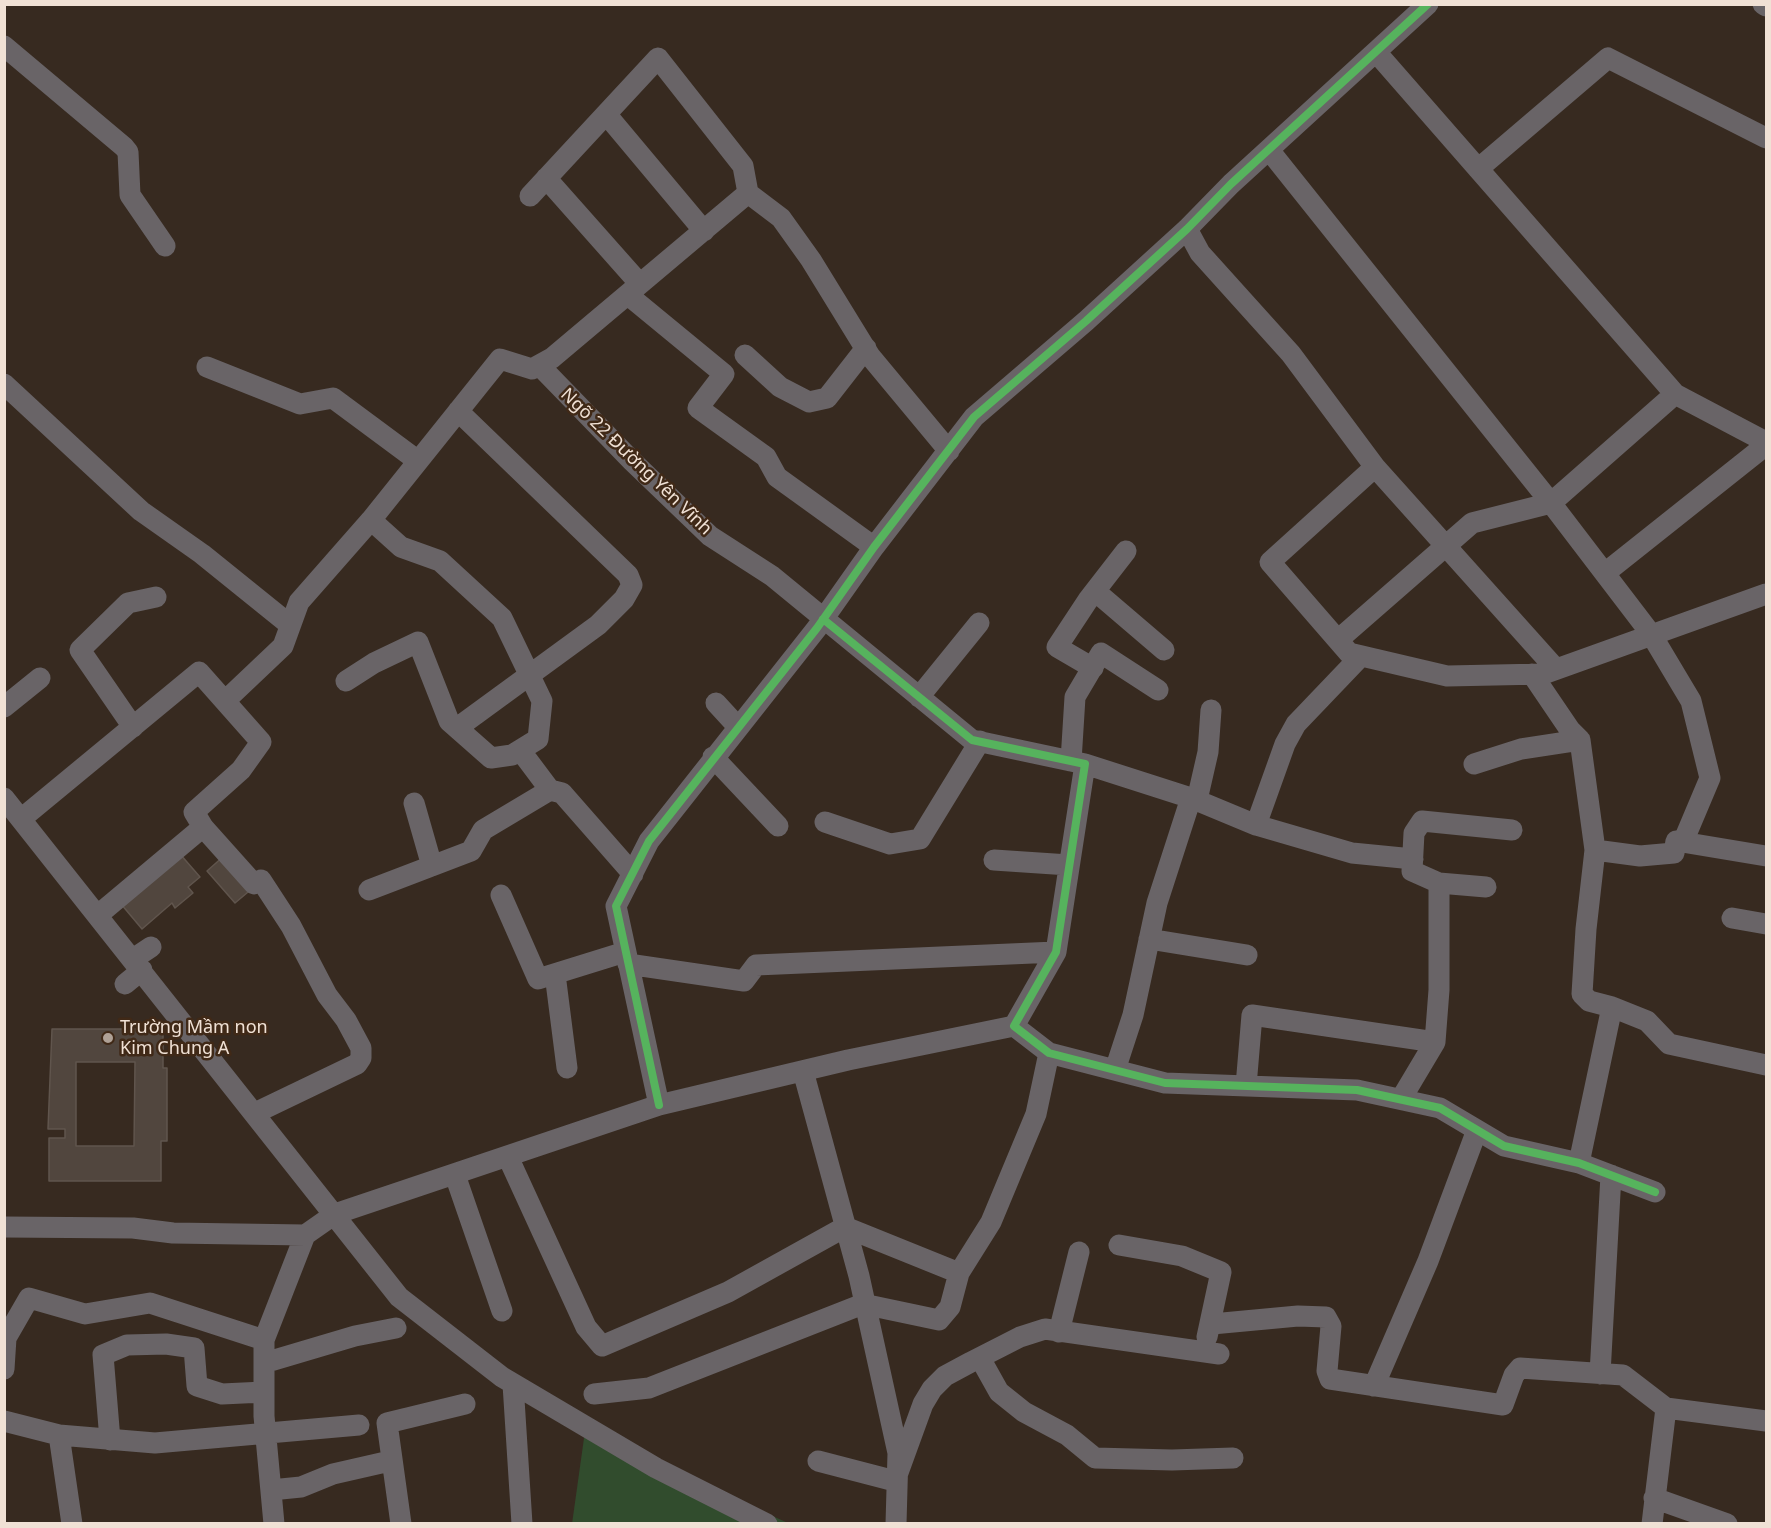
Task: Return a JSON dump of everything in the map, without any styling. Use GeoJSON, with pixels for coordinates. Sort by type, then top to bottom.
{"type":"FeatureCollection","features":[{"type":"Feature","properties":{"kind":"street"},"geometry":{"type":"LineString","coordinates":[[659,1105],[616,906],[649,842],[713,757],[823,619],[874,547],[974,417],[1086,321],[1428,4]]}},
{"type":"Feature","properties":{"kind":"street"},"geometry":{"type":"LineString","coordinates":[[4,46],[124,147],[128,152],[130,195],[165,246]]}},
{"type":"Feature","properties":{"kind":"street"},"geometry":{"type":"LineString","coordinates":[[1376,52],[1675,394],[1767,443],[1605,573]]}},
{"type":"Feature","properties":{"kind":"street"},"geometry":{"type":"LineString","coordinates":[[530,196],[658,58],[743,166],[748,194],[781,218],[811,260],[866,348],[949,452]]}},
{"type":"Feature","properties":{"kind":"street"},"geometry":{"type":"LineString","coordinates":[[1478,169],[1608,58],[1767,138]]}},
{"type":"Feature","properties":{"kind":"street"},"geometry":{"type":"LineString","coordinates":[[606,114],[704,231]]}},
{"type":"Feature","properties":{"kind":"street"},"geometry":{"type":"LineString","coordinates":[[1269,150],[1551,503],[1651,634],[1691,701],[1710,778],[1683,842]]}},
{"type":"Feature","properties":{"kind":"street"},"geometry":{"type":"LineString","coordinates":[[546,178],[634,289],[724,374],[698,408],[766,458],[777,477],[874,547]]}},
{"type":"Feature","properties":{"kind":"street"},"geometry":{"type":"LineString","coordinates":[[225,701],[283,646],[299,602],[371,520],[500,359],[532,369],[552,358],[748,194]]}},
{"type":"Feature","properties":{"kind":"street"},"geometry":{"type":"LineString","coordinates":[[1187,229],[1200,253],[1291,354],[1375,467],[1556,669]]}},
{"type":"Feature","properties":{"kind":"street"},"geometry":{"type":"LineString","coordinates":[[745,354],[780,387],[809,402],[827,398],[866,348]]}},
{"type":"Feature","properties":{"kind":"street","name":"Ngõ 22 Đường Yên Vĩnh"},"geometry":{"type":"LineString","coordinates":[[539,365],[632,461],[710,536],[772,576],[972,740],[1078,763],[1194,799],[1256,825],[1353,854],[1413,859]]}},
{"type":"Feature","properties":{"kind":"street"},"geometry":{"type":"LineString","coordinates":[[207,367],[300,404],[333,398],[418,461]]}},
{"type":"Feature","properties":{"kind":"street"},"geometry":{"type":"LineString","coordinates":[[4,384],[141,511],[202,554],[291,625]]}},
{"type":"Feature","properties":{"kind":"street"},"geometry":{"type":"LineString","coordinates":[[1338,640],[1472,523],[1551,503],[1675,394]]}},
{"type":"Feature","properties":{"kind":"street"},"geometry":{"type":"LineString","coordinates":[[457,728],[598,625],[624,598],[632,585],[627,575],[458,411]]}},
{"type":"Feature","properties":{"kind":"street"},"geometry":{"type":"LineString","coordinates":[[1375,467],[1270,562],[1349,653],[1447,676],[1532,674],[1556,669],[1767,594]]}},
{"type":"Feature","properties":{"kind":"street"},"geometry":{"type":"LineString","coordinates":[[346,681],[374,663],[418,642],[449,721],[491,758],[512,755],[538,739],[542,701],[502,618],[440,561],[401,547],[371,520]]}},
{"type":"Feature","properties":{"kind":"street"},"geometry":{"type":"LineString","coordinates":[[1093,668],[1057,647],[1095,591],[1126,551]]}},
{"type":"Feature","properties":{"kind":"street"},"geometry":{"type":"LineString","coordinates":[[1095,591],[1164,650]]}},
{"type":"Feature","properties":{"kind":"street"},"geometry":{"type":"LineString","coordinates":[[133,727],[80,650],[128,603],[156,597]]}},
{"type":"Feature","properties":{"kind":"street"},"geometry":{"type":"LineString","coordinates":[[919,697],[979,623]]}},
{"type":"Feature","properties":{"kind":"street"},"geometry":{"type":"LineString","coordinates":[[274,1524],[266,1435],[264,1340],[305,1235],[335,1214],[659,1105],[803,1071],[1014,1026],[1056,952],[1069,865],[1078,763],[1075,697],[1101,653],[1158,690]]}},
{"type":"Feature","properties":{"kind":"street"},"geometry":{"type":"LineString","coordinates":[[1256,825],[1285,744],[1296,724],[1361,656]]}},
{"type":"Feature","properties":{"kind":"street"},"geometry":{"type":"LineString","coordinates":[[21,819],[200,672],[261,742],[241,770],[194,812],[203,827],[254,884],[261,880],[291,926],[327,994],[346,1020],[361,1048],[361,1058],[357,1064],[255,1113]]}},
{"type":"Feature","properties":{"kind":"street"},"geometry":{"type":"LineString","coordinates":[[1532,674],[1570,730],[1580,740],[1595,850],[1586,928],[1582,994],[1589,1001],[1612,1007],[1647,1021],[1670,1044],[1767,1065]]}},
{"type":"Feature","properties":{"kind":"street"},"geometry":{"type":"LineString","coordinates":[[4,707],[40,678]]}},
{"type":"Feature","properties":{"kind":"street"},"geometry":{"type":"LineString","coordinates":[[716,703],[738,727]]}},
{"type":"Feature","properties":{"kind":"street"},"geometry":{"type":"LineString","coordinates":[[1115,1070],[1133,1014],[1157,903],[1208,752],[1211,710]]}},
{"type":"Feature","properties":{"kind":"street"},"geometry":{"type":"LineString","coordinates":[[1474,765],[1521,749],[1580,740]]}},
{"type":"Feature","properties":{"kind":"street"},"geometry":{"type":"LineString","coordinates":[[825,822],[890,844],[920,839],[980,741]]}},
{"type":"Feature","properties":{"kind":"street"},"geometry":{"type":"LineString","coordinates":[[520,750],[550,790],[562,793],[633,874]]}},
{"type":"Feature","properties":{"kind":"street"},"geometry":{"type":"LineString","coordinates":[[713,757],[778,826]]}},
{"type":"Feature","properties":{"kind":"street"},"geometry":{"type":"LineString","coordinates":[[369,890],[471,851],[483,830],[550,790]]}},
{"type":"Feature","properties":{"kind":"street"},"geometry":{"type":"LineString","coordinates":[[4,798],[138,964],[399,1297],[513,1384],[656,1468],[767,1524]]}},
{"type":"Feature","properties":{"kind":"street"},"geometry":{"type":"LineString","coordinates":[[414,803],[432,866]]}},
{"type":"Feature","properties":{"kind":"street"},"geometry":{"type":"LineString","coordinates":[[1486,887],[1439,883],[1412,871],[1414,833],[1422,821],[1512,830]]}},
{"type":"Feature","properties":{"kind":"street"},"geometry":{"type":"LineString","coordinates":[[98,915],[203,827]]}},
{"type":"Feature","properties":{"kind":"street"},"geometry":{"type":"LineString","coordinates":[[1595,850],[1640,856],[1674,853],[1676,841],[1767,856]]}},
{"type":"Feature","properties":{"kind":"street"},"geometry":{"type":"LineString","coordinates":[[994,860],[1069,865]]}},
{"type":"Feature","properties":{"kind":"street"},"geometry":{"type":"LineString","coordinates":[[1401,1099],[1435,1042],[1439,990],[1439,883]]}},
{"type":"Feature","properties":{"kind":"street"},"geometry":{"type":"LineString","coordinates":[[501,895],[538,980],[626,958],[744,981],[756,966],[1056,952]]}},
{"type":"Feature","properties":{"kind":"street"},"geometry":{"type":"LineString","coordinates":[[1732,918],[1767,924]]}},
{"type":"Feature","properties":{"kind":"street"},"geometry":{"type":"LineString","coordinates":[[1149,939],[1247,955]]}},
{"type":"Feature","properties":{"kind":"street"},"geometry":{"type":"LineString","coordinates":[[125,984],[151,947]]}},
{"type":"Feature","properties":{"kind":"street"},"geometry":{"type":"LineString","coordinates":[[555,974],[567,1068]]}},
{"type":"Feature","properties":{"kind":"street"},"geometry":{"type":"LineString","coordinates":[[1579,1163],[1612,1007]]}},
{"type":"Feature","properties":{"kind":"street"},"geometry":{"type":"LineString","coordinates":[[1246,1086],[1252,1015],[1435,1042]]}},
{"type":"Feature","properties":{"kind":"street"},"geometry":{"type":"LineString","coordinates":[[1014,1026],[1049,1053],[1165,1083],[1357,1090],[1440,1108],[1504,1146],[1579,1163],[1655,1192]]}},
{"type":"Feature","properties":{"kind":"street"},"geometry":{"type":"LineString","coordinates":[[594,1394],[649,1388],[863,1304],[939,1320],[950,1307],[959,1273],[991,1222],[1028,1134],[1049,1053]]}},
{"type":"Feature","properties":{"kind":"street"},"geometry":{"type":"LineString","coordinates":[[803,1071],[845,1227],[898,1453],[895,1481],[896,1524]]}},
{"type":"Feature","properties":{"kind":"street"},"geometry":{"type":"LineString","coordinates":[[1374,1386],[1428,1261],[1477,1130]]}},
{"type":"Feature","properties":{"kind":"street"},"geometry":{"type":"LineString","coordinates":[[508,1157],[586,1327],[602,1346],[728,1292],[845,1227]]}},
{"type":"Feature","properties":{"kind":"street"},"geometry":{"type":"LineString","coordinates":[[455,1175],[502,1311]]}},
{"type":"Feature","properties":{"kind":"street"},"geometry":{"type":"LineString","coordinates":[[1600,1374],[1611,1175]]}},
{"type":"Feature","properties":{"kind":"street"},"geometry":{"type":"LineString","coordinates":[[4,1227],[133,1228],[173,1233],[305,1235]]}},
{"type":"Feature","properties":{"kind":"street"},"geometry":{"type":"LineString","coordinates":[[845,1227],[959,1273]]}},
{"type":"Feature","properties":{"kind":"street"},"geometry":{"type":"LineString","coordinates":[[895,1481],[923,1404],[932,1389],[945,1376],[1020,1337],[1045,1329],[1210,1353],[1212,1324],[1221,1272],[1182,1256],[1119,1245]]}},
{"type":"Feature","properties":{"kind":"street"},"geometry":{"type":"LineString","coordinates":[[1059,1332],[1079,1252]]}},
{"type":"Feature","properties":{"kind":"street"},"geometry":{"type":"LineString","coordinates":[[4,1370],[6,1338],[29,1298],[85,1314],[150,1303],[264,1340]]}},
{"type":"Feature","properties":{"kind":"street"},"geometry":{"type":"LineString","coordinates":[[1212,1324],[1298,1316],[1326,1317],[1331,1326],[1327,1376],[1330,1379],[1503,1405],[1514,1376],[1520,1368],[1623,1375],[1666,1408],[1767,1421]]}},
{"type":"Feature","properties":{"kind":"street"},"geometry":{"type":"LineString","coordinates":[[264,1363],[355,1336],[396,1328]]}},
{"type":"Feature","properties":{"kind":"street"},"geometry":{"type":"LineString","coordinates":[[110,1440],[103,1355],[128,1345],[166,1344],[194,1348],[197,1386],[222,1394],[264,1392]]}},
{"type":"Feature","properties":{"kind":"street"},"geometry":{"type":"LineString","coordinates":[[980,1358],[999,1392],[1024,1412],[1067,1435],[1095,1458],[1172,1460],[1233,1458]]}},
{"type":"Feature","properties":{"kind":"street"},"geometry":{"type":"LineString","coordinates":[[513,1384],[522,1524]]}},
{"type":"Feature","properties":{"kind":"street"},"geometry":{"type":"LineString","coordinates":[[401,1524],[390,1461],[387,1423],[465,1404]]}},
{"type":"Feature","properties":{"kind":"street"},"geometry":{"type":"LineString","coordinates":[[1652,1524],[1666,1408]]}},
{"type":"Feature","properties":{"kind":"street"},"geometry":{"type":"LineString","coordinates":[[4,1421],[59,1436],[155,1443],[359,1425]]}},
{"type":"Feature","properties":{"kind":"street"},"geometry":{"type":"LineString","coordinates":[[59,1436],[72,1524]]}},
{"type":"Feature","properties":{"kind":"street"},"geometry":{"type":"LineString","coordinates":[[272,1490],[300,1487],[333,1474],[390,1461]]}},
{"type":"Feature","properties":{"kind":"street"},"geometry":{"type":"LineString","coordinates":[[818,1461],[895,1481]]}},
{"type":"Feature","properties":{"kind":"street"},"geometry":{"type":"LineString","coordinates":[[1654,1498],[1727,1524]]}},
{"type":"Feature","properties":{"kind":"green space"},"geometry":{"type":"Polygon","coordinates":[[[585,1431],[788,1523],[572,1524],[585,1431]]]}},
{"type":"Feature","properties":{"kind":"building"},"geometry":{"type":"Polygon","coordinates":[[[180,854],[200,877],[188,887],[193,893],[175,908],[172,903],[142,929],[121,904],[180,854]]]}},
{"type":"Feature","properties":{"kind":"building"},"geometry":{"type":"Polygon","coordinates":[[[225,855],[254,887],[235,903],[207,871],[225,855]]]}},
{"type":"Feature","properties":{"kind":"building"},"geometry":{"type":"Polygon","coordinates":[[[52,1029],[163,1029],[163,1068],[167,1068],[167,1141],[161,1141],[161,1181],[49,1181],[49,1138],[65,1138],[65,1129],[48,1129],[52,1029]],[[76,1062],[76,1146],[134,1146],[135,1062],[76,1062]]]}},
{"type":"Feature","properties":{"kind":"cycle path"},"geometry":{"type":"LineString","coordinates":[[659,1105],[616,906],[649,841],[817,628],[874,547],[974,417],[1086,321],[1187,229],[1231,184],[1428,4]]}},
{"type":"Feature","properties":{"kind":"cycle path"},"geometry":{"type":"LineString","coordinates":[[823,619],[972,740],[1085,764],[1056,952],[1014,1026],[1049,1053],[1165,1083],[1357,1090],[1440,1108],[1504,1146],[1579,1163],[1655,1192]]}},
{"type":"Feature","properties":{"kind":"place","name":"Trường Mầm non Kim Chung A"},"geometry":{"type":"Point","coordinates":[108,1038]}}]}
